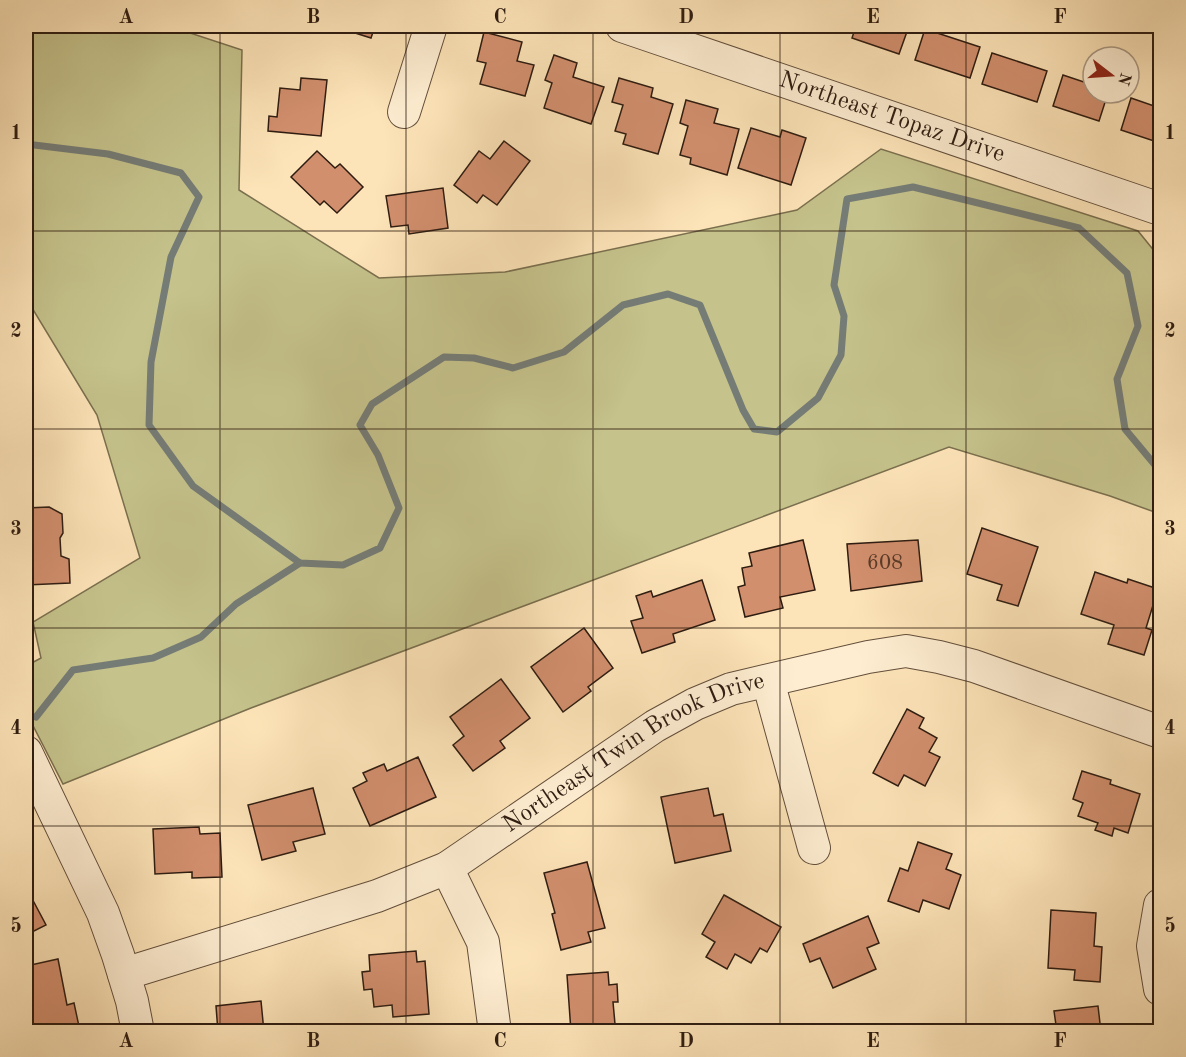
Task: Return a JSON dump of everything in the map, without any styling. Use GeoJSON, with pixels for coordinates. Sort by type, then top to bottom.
{"type":"FeatureCollection","features":[{"type":"Feature","properties":{"kind":"street"},"geometry":{"type":"LineString","coordinates":[[404,112],[431,26]]}},
{"type":"Feature","properties":{"kind":"street","name":"Northeast Topaz Drive"},"geometry":{"type":"LineString","coordinates":[[622,26],[1161,209]]}},
{"type":"Feature","properties":{"kind":"street","name":"Northeast Twin Brook Drive"},"geometry":{"type":"LineString","coordinates":[[124,974],[378,896],[447,868],[655,726],[695,704],[731,689],[868,657],[906,651],[974,666],[1161,732]]}},
{"type":"Feature","properties":{"kind":"street"},"geometry":{"type":"LineString","coordinates":[[768,681],[814,848]]}},
{"type":"Feature","properties":{"kind":"street"},"geometry":{"type":"LineString","coordinates":[[26,752],[104,913],[132,1000],[138,1032]]}},
{"type":"Feature","properties":{"kind":"street"},"geometry":{"type":"LineString","coordinates":[[447,868],[483,942],[495,1032]]}},
{"type":"Feature","properties":{"kind":"street"},"geometry":{"type":"LineString","coordinates":[[1161,905],[1153,946],[1161,989]]}},
{"type":"Feature","properties":{"kind":"shaded area"},"geometry":{"type":"Polygon","coordinates":[[[26,26],[169,26],[242,50],[239,190],[379,278],[505,272],[797,210],[881,149],[1138,231],[1160,258],[1160,514],[1110,496],[949,447],[251,708],[63,784],[26,712],[26,666],[41,658],[33,622],[140,558],[97,415],[26,298],[26,26]]]}},
{"type":"Feature","properties":{"kind":"building"},"geometry":{"type":"Polygon","coordinates":[[[333,26],[375,26],[371,38],[333,26]]]}},
{"type":"Feature","properties":{"kind":"building"},"geometry":{"type":"Polygon","coordinates":[[[856,26],[909,26],[899,54],[852,38],[856,26]]]}},
{"type":"Feature","properties":{"kind":"building"},"geometry":{"type":"Polygon","coordinates":[[[925,29],[980,47],[970,78],[915,60],[925,29]]]}},
{"type":"Feature","properties":{"kind":"building"},"geometry":{"type":"Polygon","coordinates":[[[484,32],[522,42],[517,61],[534,65],[525,96],[480,84],[486,63],[477,61],[484,32]]]}},
{"type":"Feature","properties":{"kind":"building"},"geometry":{"type":"Polygon","coordinates":[[[992,53],[1047,71],[1037,102],[982,84],[992,53]]]}},
{"type":"Feature","properties":{"kind":"building"},"geometry":{"type":"Polygon","coordinates":[[[554,55],[577,63],[573,77],[604,87],[591,124],[544,108],[552,83],[545,80],[554,55]]]}},
{"type":"Feature","properties":{"kind":"building"},"geometry":{"type":"Polygon","coordinates":[[[1063,75],[1081,81],[1081,105],[1104,105],[1099,121],[1053,106],[1063,75]]]}},
{"type":"Feature","properties":{"kind":"building"},"geometry":{"type":"Polygon","coordinates":[[[301,78],[327,80],[321,136],[268,131],[269,116],[277,117],[280,88],[300,90],[301,78]]]}},
{"type":"Feature","properties":{"kind":"building"},"geometry":{"type":"Polygon","coordinates":[[[619,78],[653,88],[651,97],[673,104],[658,154],[623,144],[626,134],[615,131],[623,105],[612,102],[619,78]]]}},
{"type":"Feature","properties":{"kind":"building"},"geometry":{"type":"Polygon","coordinates":[[[686,100],[718,109],[714,123],[739,129],[727,175],[690,164],[691,158],[680,155],[688,126],[680,123],[686,100]]]}},
{"type":"Feature","properties":{"kind":"building"},"geometry":{"type":"Polygon","coordinates":[[[1141,101],[1160,108],[1160,143],[1121,130],[1129,105],[1141,105],[1141,101]]]}},
{"type":"Feature","properties":{"kind":"building"},"geometry":{"type":"Polygon","coordinates":[[[751,128],[780,137],[782,130],[806,138],[791,185],[738,168],[751,128]]]}},
{"type":"Feature","properties":{"kind":"building"},"geometry":{"type":"Polygon","coordinates":[[[504,141],[530,161],[497,205],[483,195],[477,203],[454,185],[479,151],[490,159],[504,141]]]}},
{"type":"Feature","properties":{"kind":"building"},"geometry":{"type":"Polygon","coordinates":[[[317,151],[335,168],[340,164],[363,187],[337,213],[324,201],[320,205],[291,177],[317,151]]]}},
{"type":"Feature","properties":{"kind":"building"},"geometry":{"type":"Polygon","coordinates":[[[443,188],[448,228],[409,234],[408,225],[391,227],[386,196],[443,188]]]}},
{"type":"Feature","properties":{"kind":"building"},"geometry":{"type":"Polygon","coordinates":[[[49,507],[62,514],[61,556],[69,559],[70,583],[26,585],[26,508],[49,507]]]}},
{"type":"Feature","properties":{"kind":"building"},"geometry":{"type":"Polygon","coordinates":[[[982,528],[1038,547],[1018,606],[997,600],[1002,585],[967,574],[982,528]]]}},
{"type":"Feature","properties":{"kind":"building"},"geometry":{"type":"Polygon","coordinates":[[[803,540],[815,590],[780,597],[783,608],[745,617],[738,587],[745,585],[742,568],[752,566],[749,553],[803,540]]]}},
{"type":"Feature","properties":{"kind":"building"},"geometry":{"type":"Polygon","coordinates":[[[918,540],[922,581],[851,591],[847,544],[918,540]]]}},
{"type":"Feature","properties":{"kind":"building"},"geometry":{"type":"Polygon","coordinates":[[[1095,572],[1127,583],[1128,579],[1158,589],[1146,628],[1152,630],[1144,655],[1108,644],[1114,625],[1081,614],[1095,572]]]}},
{"type":"Feature","properties":{"kind":"building"},"geometry":{"type":"Polygon","coordinates":[[[702,580],[715,620],[673,634],[675,642],[642,653],[631,621],[643,618],[636,596],[651,591],[653,597],[702,580]]]}},
{"type":"Feature","properties":{"kind":"building"},"geometry":{"type":"Polygon","coordinates":[[[584,628],[613,668],[588,687],[591,691],[563,712],[531,667],[584,628]]]}},
{"type":"Feature","properties":{"kind":"building"},"geometry":{"type":"Polygon","coordinates":[[[501,679],[530,718],[500,741],[505,748],[473,771],[453,745],[464,736],[450,717],[501,679]]]}},
{"type":"Feature","properties":{"kind":"building"},"geometry":{"type":"Polygon","coordinates":[[[907,709],[924,718],[919,728],[937,738],[929,752],[940,757],[925,786],[904,775],[898,786],[873,773],[907,709]]]}},
{"type":"Feature","properties":{"kind":"building"},"geometry":{"type":"Polygon","coordinates":[[[418,757],[436,797],[370,826],[353,788],[367,781],[363,773],[384,764],[387,771],[418,757]]]}},
{"type":"Feature","properties":{"kind":"building"},"geometry":{"type":"Polygon","coordinates":[[[1082,771],[1111,780],[1110,784],[1140,794],[1128,833],[1114,828],[1112,836],[1095,830],[1098,823],[1078,816],[1083,803],[1073,799],[1082,771]]]}},
{"type":"Feature","properties":{"kind":"building"},"geometry":{"type":"Polygon","coordinates":[[[313,788],[325,834],[293,842],[296,851],[262,860],[248,805],[313,788]]]}},
{"type":"Feature","properties":{"kind":"building"},"geometry":{"type":"Polygon","coordinates":[[[708,788],[714,816],[723,814],[731,851],[675,863],[661,797],[708,788]]]}},
{"type":"Feature","properties":{"kind":"building"},"geometry":{"type":"Polygon","coordinates":[[[199,827],[200,834],[220,833],[222,877],[192,878],[192,872],[155,874],[153,829],[199,827]]]}},
{"type":"Feature","properties":{"kind":"building"},"geometry":{"type":"Polygon","coordinates":[[[918,842],[952,854],[946,869],[961,875],[949,909],[923,900],[919,912],[888,901],[900,868],[908,871],[918,842]]]}},
{"type":"Feature","properties":{"kind":"building"},"geometry":{"type":"Polygon","coordinates":[[[587,862],[605,928],[588,932],[591,942],[561,950],[552,914],[555,913],[544,873],[587,862]]]}},
{"type":"Feature","properties":{"kind":"building"},"geometry":{"type":"Polygon","coordinates":[[[28,891],[46,925],[26,935],[26,892],[28,891]]]}},
{"type":"Feature","properties":{"kind":"building"},"geometry":{"type":"Polygon","coordinates":[[[724,895],[781,927],[767,952],[760,948],[751,963],[735,954],[727,969],[706,957],[715,942],[702,934],[724,895]]]}},
{"type":"Feature","properties":{"kind":"building"},"geometry":{"type":"Polygon","coordinates":[[[1051,910],[1096,913],[1094,946],[1102,947],[1100,982],[1074,980],[1075,970],[1048,968],[1051,910]]]}},
{"type":"Feature","properties":{"kind":"building"},"geometry":{"type":"Polygon","coordinates":[[[868,916],[879,943],[867,948],[876,969],[833,988],[820,958],[810,962],[803,944],[868,916]]]}},
{"type":"Feature","properties":{"kind":"building"},"geometry":{"type":"Polygon","coordinates":[[[416,951],[417,962],[425,961],[429,1014],[393,1017],[392,1005],[374,1007],[372,989],[364,990],[362,972],[370,971],[369,955],[416,951]]]}},
{"type":"Feature","properties":{"kind":"building"},"geometry":{"type":"Polygon","coordinates":[[[58,959],[67,1005],[74,1003],[80,1031],[26,1032],[26,966],[58,959]]]}},
{"type":"Feature","properties":{"kind":"building"},"geometry":{"type":"Polygon","coordinates":[[[608,972],[609,985],[617,984],[618,1002],[613,1002],[615,1024],[597,1025],[597,1032],[571,1032],[567,975],[608,972]]]}},
{"type":"Feature","properties":{"kind":"building"},"geometry":{"type":"Polygon","coordinates":[[[261,1001],[264,1032],[218,1032],[216,1006],[261,1001]]]}},
{"type":"Feature","properties":{"kind":"building"},"geometry":{"type":"Polygon","coordinates":[[[1098,1006],[1101,1032],[1057,1032],[1054,1011],[1098,1006]]]}},
{"type":"Feature","properties":{"kind":"waterway"},"geometry":{"type":"LineString","coordinates":[[26,144],[108,154],[181,173],[199,197],[171,257],[151,362],[149,425],[193,486],[300,563],[343,565],[380,548],[399,508],[378,455],[360,425],[372,404],[444,357],[474,358],[513,368],[564,352],[623,305],[668,294],[700,305],[743,410],[754,429],[777,432],[818,398],[841,355],[844,316],[834,285],[847,199],[913,187],[1079,228],[1127,273],[1138,326],[1117,379],[1125,429],[1160,471]]}},
{"type":"Feature","properties":{"kind":"waterway"},"geometry":{"type":"LineString","coordinates":[[36,717],[73,670],[153,658],[201,637],[236,604],[300,563]]}}]}
